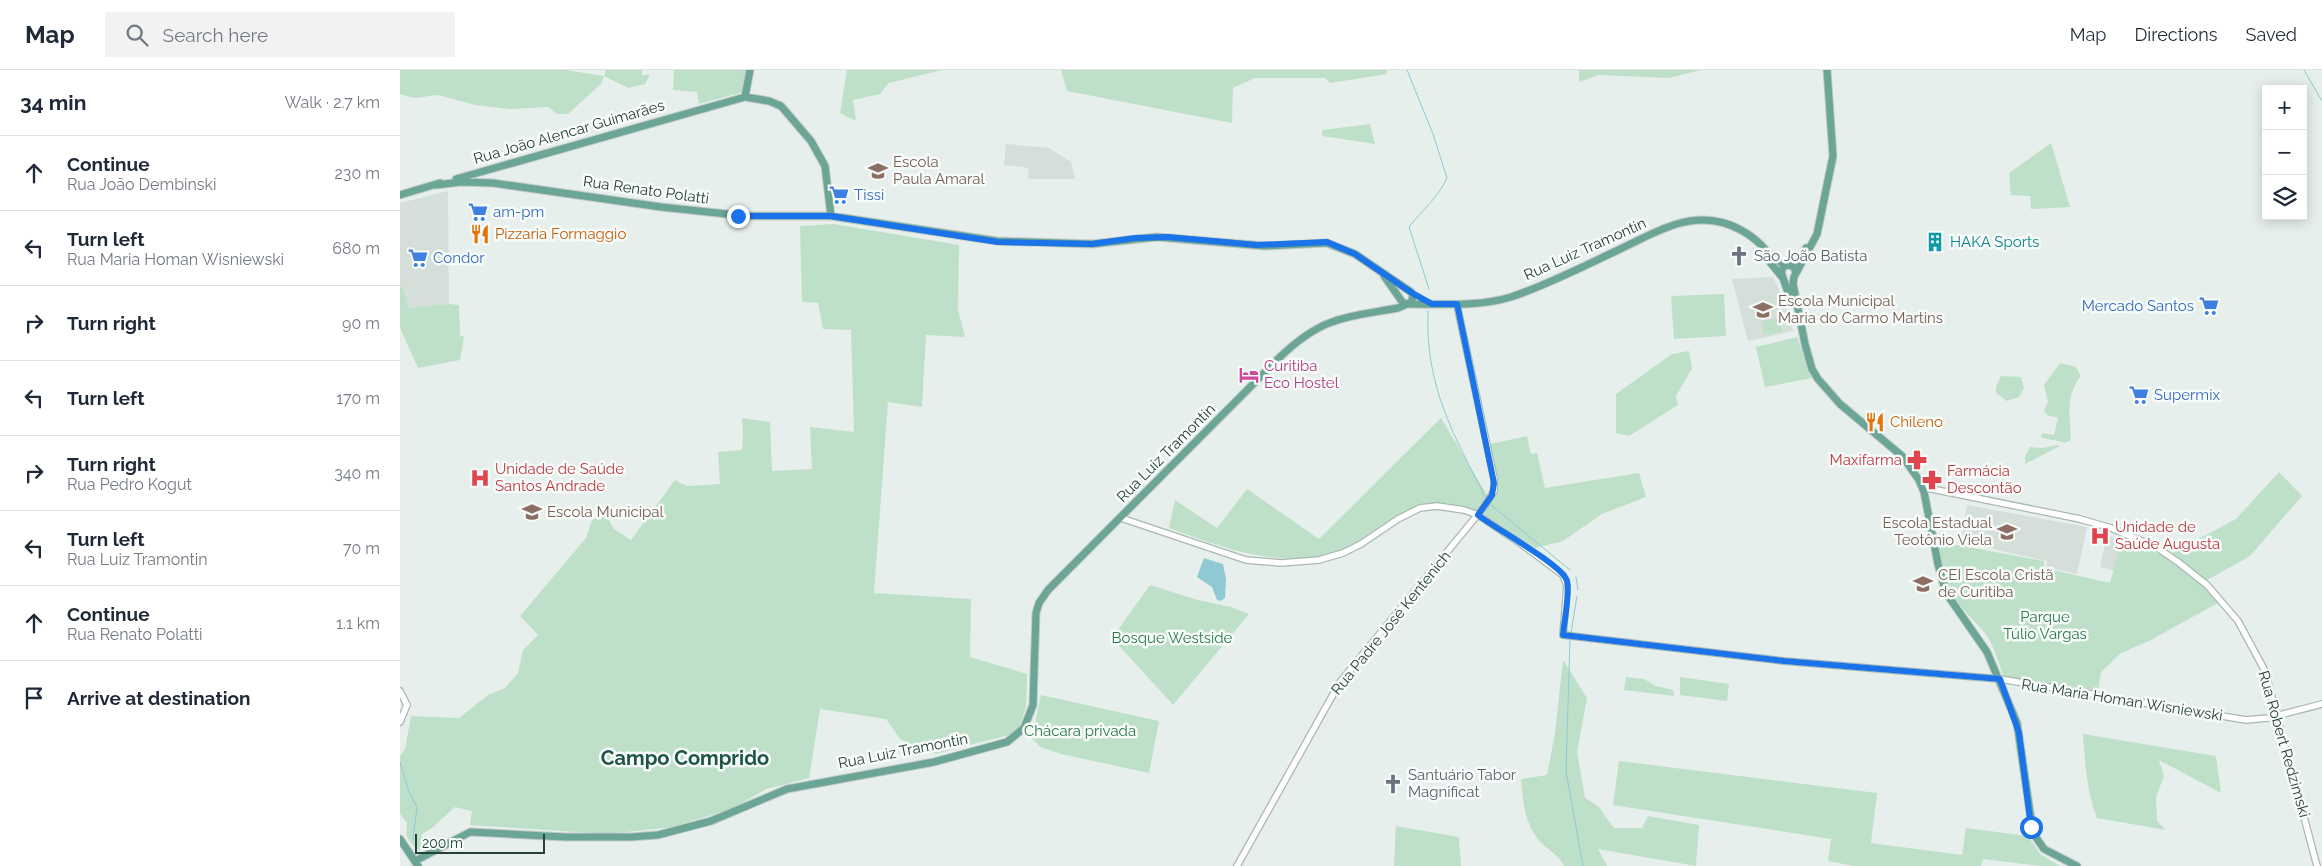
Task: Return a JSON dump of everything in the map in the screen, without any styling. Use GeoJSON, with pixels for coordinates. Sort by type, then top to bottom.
{"type":"FeatureCollection","features":[{"type":"Feature","properties":{"kind":"main road"},"geometry":{"type":"LineString","coordinates":[[750,70],[745,98],[769,101],[781,106],[810,141],[825,166],[831,216]]}},
{"type":"Feature","properties":{"kind":"main road"},"geometry":{"type":"LineString","coordinates":[[1782,276],[1788,280],[1795,275],[1815,239],[1821,212],[1834,150],[1827,70]]}},
{"type":"Feature","properties":{"kind":"main road","name":"Rua João Alencar Guimarães"},"geometry":{"type":"LineString","coordinates":[[400,195],[745,98]]}},
{"type":"Feature","properties":{"kind":"main road"},"geometry":{"type":"LineString","coordinates":[[494,183],[494,172],[498,167]]}},
{"type":"Feature","properties":{"kind":"main road","name":"Rua Renato Polatti"},"geometry":{"type":"LineString","coordinates":[[436,184],[461,182],[494,183],[738,216],[831,216],[998,242],[1092,244],[1135,238],[1168,237],[1265,246],[1320,242],[1334,244],[1348,250],[1412,292]]}},
{"type":"Feature","properties":{"kind":"main road"},"geometry":{"type":"LineString","coordinates":[[1821,212],[1803,253],[1781,270],[1812,369],[1820,382],[1846,409],[1902,456],[1916,474],[1922,487],[1946,593],[1984,645],[2000,679],[2019,733],[2033,833],[2044,849],[2078,866]]}},
{"type":"Feature","properties":{"kind":"main road","name":"Rua Luiz Tramontin"},"geometry":{"type":"LineString","coordinates":[[417,864],[470,832],[575,837],[638,837],[663,834],[711,822],[786,789],[934,762],[1006,742],[1014,738],[1024,728],[1033,705],[1036,619],[1039,603],[1066,571],[1280,357],[1302,337],[1332,320],[1388,310],[1404,302],[1457,304],[1492,301],[1520,294],[1660,230],[1684,222],[1698,220],[1721,222],[1747,234],[1760,244],[1775,260],[1787,265]]}},
{"type":"Feature","properties":{"kind":"main road","name":"Rua Luiz Tramontin"},"geometry":{"type":"LineString","coordinates":[[1747,234],[1782,276]]}},
{"type":"Feature","properties":{"kind":"main road"},"geometry":{"type":"LineString","coordinates":[[1787,265],[1794,267],[1794,291],[1805,344]]}},
{"type":"Feature","properties":{"kind":"main road","name":"Rua Renato Polatti"},"geometry":{"type":"LineString","coordinates":[[1381,272],[1404,302]]}},
{"type":"Feature","properties":{"kind":"main road"},"geometry":{"type":"LineString","coordinates":[[1402,292],[1412,292],[1413,299],[1404,302],[1402,292]]}},
{"type":"Feature","properties":{"kind":"main road","name":"Rua Luiz Tramontin"},"geometry":{"type":"LineString","coordinates":[[1412,292],[1432,304]]}},
{"type":"Feature","properties":{"kind":"main road"},"geometry":{"type":"LineString","coordinates":[[400,838],[417,864]]}},
{"type":"Feature","properties":{"kind":"street","name":"Rua Padre José Kentenich"},"geometry":{"type":"LineString","coordinates":[[1237,866],[1340,682],[1478,515],[1492,495],[1494,483],[1457,304]]}},
{"type":"Feature","properties":{"kind":"street","name":"Rua Robert Redzimski"},"geometry":{"type":"LineString","coordinates":[[1922,487],[2091,522],[2134,536],[2166,553],[2207,585],[2238,621],[2265,672],[2317,866]]}},
{"type":"Feature","properties":{"kind":"street"},"geometry":{"type":"LineString","coordinates":[[1121,518],[1246,560],[1281,564],[1319,560],[1342,554],[1369,539],[1398,519],[1420,508],[1446,507],[1478,515]]}},
{"type":"Feature","properties":{"kind":"street","name":"Rua Maria Homan Wisniewski"},"geometry":{"type":"LineString","coordinates":[[1478,515],[1550,563],[1565,578],[1567,586],[1563,635],[1784,661],[2000,679],[2239,719],[2253,720],[2278,716],[2322,704]]}},
{"type":"Feature","properties":{"kind":"street"},"geometry":{"type":"LineString","coordinates":[[400,691],[407,705],[400,722]]}},
{"type":"Feature","properties":{"kind":"shaded area"},"geometry":{"type":"Polygon","coordinates":[[[1006,144],[1049,148],[1071,162],[1075,179],[1028,179],[1029,168],[1004,165],[1006,144]]]}},
{"type":"Feature","properties":{"kind":"shaded area"},"geometry":{"type":"Polygon","coordinates":[[[448,191],[449,304],[409,308],[403,288],[400,286],[400,203],[448,191]]]}},
{"type":"Feature","properties":{"kind":"shaded area","name":"Escola Municipal Maria do Carmo Martins"},"geometry":{"type":"Polygon","coordinates":[[[1773,277],[1784,300],[1793,331],[1748,341],[1732,279],[1773,277]]]}},
{"type":"Feature","properties":{"kind":"shaded area","name":"Escola Estadual Teotônio Viela"},"geometry":{"type":"Polygon","coordinates":[[[1967,505],[2087,527],[2077,574],[2046,567],[2047,561],[1961,542],[1967,505]]]}},
{"type":"Feature","properties":{"kind":"shaded area"},"geometry":{"type":"Polygon","coordinates":[[[2107,536],[2122,539],[2115,571],[2100,567],[2107,536]]]}},
{"type":"Feature","properties":{"kind":"green space"},"geometry":{"type":"Polygon","coordinates":[[[400,70],[565,70],[604,76],[601,84],[568,114],[557,114],[548,107],[511,109],[475,105],[438,95],[414,98],[400,94],[400,70]]]}},
{"type":"Feature","properties":{"kind":"green space"},"geometry":{"type":"Polygon","coordinates":[[[606,70],[642,70],[642,75],[650,75],[645,84],[628,88],[604,76],[606,70]]]}},
{"type":"Feature","properties":{"kind":"green space"},"geometry":{"type":"Polygon","coordinates":[[[674,70],[747,70],[743,92],[699,104],[697,92],[673,90],[674,70]]]}},
{"type":"Feature","properties":{"kind":"green space"},"geometry":{"type":"Polygon","coordinates":[[[847,70],[942,70],[889,83],[880,94],[853,100],[856,121],[840,113],[847,70]]]}},
{"type":"Feature","properties":{"kind":"green space"},"geometry":{"type":"Polygon","coordinates":[[[1061,70],[1387,70],[1387,74],[1330,83],[1325,78],[1255,78],[1233,88],[1232,123],[1067,91],[1061,70]]]}},
{"type":"Feature","properties":{"kind":"green space"},"geometry":{"type":"Polygon","coordinates":[[[1579,70],[1701,70],[1669,78],[1599,75],[1579,82],[1579,70]]]}},
{"type":"Feature","properties":{"kind":"green space"},"geometry":{"type":"Polygon","coordinates":[[[1370,124],[1375,144],[1322,136],[1322,130],[1370,124]]]}},
{"type":"Feature","properties":{"kind":"green space"},"geometry":{"type":"Polygon","coordinates":[[[2051,143],[2070,207],[2031,209],[2030,196],[2011,195],[2009,173],[2051,143]]]}},
{"type":"Feature","properties":{"kind":"green space"},"geometry":{"type":"Polygon","coordinates":[[[834,224],[959,245],[958,310],[965,337],[926,335],[922,407],[888,402],[874,593],[971,599],[970,657],[1027,674],[1026,706],[1020,726],[1009,735],[935,754],[900,739],[886,719],[820,709],[809,778],[766,789],[731,809],[673,827],[608,834],[470,825],[472,811],[455,807],[432,828],[422,834],[420,851],[408,839],[406,832],[407,823],[400,814],[400,756],[405,749],[411,716],[459,718],[488,695],[505,688],[518,673],[523,650],[538,635],[520,616],[586,538],[592,520],[604,512],[614,529],[631,540],[675,480],[687,486],[720,484],[718,452],[742,450],[742,418],[770,422],[772,471],[812,469],[810,427],[854,432],[851,330],[823,329],[818,303],[802,302],[800,226],[834,224]]]}},
{"type":"Feature","properties":{"kind":"green space"},"geometry":{"type":"Polygon","coordinates":[[[400,286],[403,288],[409,308],[449,304],[459,305],[460,335],[464,337],[460,360],[418,368],[400,328],[400,286]]]}},
{"type":"Feature","properties":{"kind":"green space"},"geometry":{"type":"Polygon","coordinates":[[[1724,294],[1726,336],[1674,339],[1671,296],[1724,294]]]}},
{"type":"Feature","properties":{"kind":"green space"},"geometry":{"type":"Polygon","coordinates":[[[1780,319],[1782,332],[1764,335],[1762,321],[1780,319]]]}},
{"type":"Feature","properties":{"kind":"green space"},"geometry":{"type":"Polygon","coordinates":[[[1797,337],[1812,378],[1765,387],[1756,347],[1797,337]]]}},
{"type":"Feature","properties":{"kind":"green space"},"geometry":{"type":"Polygon","coordinates":[[[1689,351],[1692,368],[1676,396],[1678,405],[1629,436],[1616,433],[1616,394],[1672,354],[1689,351]]]}},
{"type":"Feature","properties":{"kind":"green space"},"geometry":{"type":"Polygon","coordinates":[[[2060,363],[2076,367],[2081,376],[2076,383],[2071,399],[2071,440],[2065,443],[2041,437],[2042,433],[2054,435],[2058,418],[2047,415],[2044,410],[2048,402],[2044,385],[2060,363]]]}},
{"type":"Feature","properties":{"kind":"green space"},"geometry":{"type":"Polygon","coordinates":[[[2001,376],[2021,377],[2024,388],[2019,397],[2007,401],[1996,393],[1996,387],[2001,376]]]}},
{"type":"Feature","properties":{"kind":"green space"},"geometry":{"type":"Polygon","coordinates":[[[1441,418],[1487,495],[1476,511],[1452,504],[1431,504],[1412,509],[1344,549],[1322,556],[1302,558],[1282,558],[1244,553],[1169,528],[1175,500],[1217,528],[1247,489],[1319,539],[1441,418]]]}},
{"type":"Feature","properties":{"kind":"green space"},"geometry":{"type":"Polygon","coordinates":[[[1527,436],[1531,454],[1537,453],[1545,488],[1639,473],[1646,497],[1602,514],[1563,541],[1535,548],[1484,514],[1498,488],[1490,444],[1527,436]]]}},
{"type":"Feature","properties":{"kind":"green space"},"geometry":{"type":"Polygon","coordinates":[[[2060,446],[2025,464],[2025,457],[2030,447],[2043,448],[2060,446]]]}},
{"type":"Feature","properties":{"kind":"green space"},"geometry":{"type":"Polygon","coordinates":[[[2279,472],[2302,496],[2250,556],[2207,580],[2172,553],[2236,519],[2279,472]]]}},
{"type":"Feature","properties":{"kind":"green space","name":"Parque Túlio Vargas"},"geometry":{"type":"Polygon","coordinates":[[[2122,539],[2164,556],[2200,583],[2218,603],[2149,641],[2121,653],[2101,672],[2098,692],[2003,676],[1987,636],[1953,595],[1942,568],[1938,547],[1958,545],[2044,561],[2044,568],[2110,583],[2122,539]]]}},
{"type":"Feature","properties":{"kind":"green space","name":"Bosque Westside"},"geometry":{"type":"Polygon","coordinates":[[[1150,585],[1198,600],[1231,607],[1249,614],[1173,705],[1112,638],[1150,585]]]}},
{"type":"Feature","properties":{"kind":"green space"},"geometry":{"type":"Polygon","coordinates":[[[1563,660],[1587,698],[1577,752],[1585,798],[1598,806],[1614,828],[1642,828],[1648,816],[1699,825],[1696,866],[1598,849],[1607,866],[1564,866],[1558,857],[1537,838],[1527,817],[1521,779],[1547,775],[1555,733],[1563,660]]]}},
{"type":"Feature","properties":{"kind":"green space"},"geometry":{"type":"Polygon","coordinates":[[[1626,677],[1644,679],[1656,686],[1673,690],[1674,696],[1624,690],[1626,677]]]}},
{"type":"Feature","properties":{"kind":"green space"},"geometry":{"type":"Polygon","coordinates":[[[1680,677],[1729,684],[1727,701],[1680,695],[1680,677]]]}},
{"type":"Feature","properties":{"kind":"green space","name":"Chácara privada"},"geometry":{"type":"Polygon","coordinates":[[[1041,695],[1159,721],[1149,773],[1061,754],[1040,747],[1032,738],[1041,695]]]}},
{"type":"Feature","properties":{"kind":"green space"},"geometry":{"type":"Polygon","coordinates":[[[2083,734],[2216,756],[2221,793],[2159,760],[2164,776],[2156,797],[2157,821],[2166,830],[2097,818],[2089,787],[2083,734]]]}},
{"type":"Feature","properties":{"kind":"green space"},"geometry":{"type":"Polygon","coordinates":[[[1619,761],[1877,793],[1871,843],[1962,855],[1966,828],[2028,836],[2040,854],[2060,866],[2040,866],[1983,859],[1981,866],[1854,866],[1828,861],[1831,839],[1613,805],[1619,761]]]}},
{"type":"Feature","properties":{"kind":"green space"},"geometry":{"type":"Polygon","coordinates":[[[1396,826],[1459,837],[1461,866],[1394,866],[1396,826]]]}},
{"type":"Feature","properties":{"kind":"water"},"geometry":{"type":"Polygon","coordinates":[[[1204,558],[1223,564],[1226,579],[1225,598],[1220,601],[1217,600],[1212,587],[1197,577],[1204,558]]]}},
{"type":"Feature","properties":{"kind":"waterway"},"geometry":{"type":"LineString","coordinates":[[1407,70],[1433,134],[1447,178],[1434,198],[1409,227],[1429,289]]}},
{"type":"Feature","properties":{"kind":"waterway"},"geometry":{"type":"LineString","coordinates":[[2304,70],[2322,101]]}},
{"type":"Feature","properties":{"kind":"waterway"},"geometry":{"type":"LineString","coordinates":[[1428,311],[1428,338],[1436,386],[1452,430],[1486,498]]}},
{"type":"Feature","properties":{"kind":"waterway"},"geometry":{"type":"LineString","coordinates":[[1491,505],[1570,570]]}},
{"type":"Feature","properties":{"kind":"waterway"},"geometry":{"type":"LineString","coordinates":[[1576,577],[1578,590]]}},
{"type":"Feature","properties":{"kind":"waterway"},"geometry":{"type":"LineString","coordinates":[[1571,633],[1577,596]]}},
{"type":"Feature","properties":{"kind":"waterway"},"geometry":{"type":"LineString","coordinates":[[1570,639],[1566,771],[1583,866]]}},
{"type":"Feature","properties":{"kind":"waterway"},"geometry":{"type":"LineString","coordinates":[[400,762],[409,792],[417,807],[413,840]]}},
{"type":"Feature","properties":{"kind":"place","name":"Escola Paula Amaral"},"geometry":{"type":"Point","coordinates":[878,171]}},
{"type":"Feature","properties":{"kind":"place","name":"Tissi"},"geometry":{"type":"Point","coordinates":[839,195]}},
{"type":"Feature","properties":{"kind":"place","name":"am-pm"},"geometry":{"type":"Point","coordinates":[478,212]}},
{"type":"Feature","properties":{"kind":"place","name":"Pizzaria Formaggio"},"geometry":{"type":"Point","coordinates":[480,234]}},
{"type":"Feature","properties":{"kind":"place","name":"HAKA Sports"},"geometry":{"type":"Point","coordinates":[1935,242]}},
{"type":"Feature","properties":{"kind":"place","name":"São João Batista"},"geometry":{"type":"Point","coordinates":[1739,256]}},
{"type":"Feature","properties":{"kind":"place","name":"Condor"},"geometry":{"type":"Point","coordinates":[418,258]}},
{"type":"Feature","properties":{"kind":"place","name":"Mercado Santos"},"geometry":{"type":"Point","coordinates":[2209,306]}},
{"type":"Feature","properties":{"kind":"place","name":"Escola Municipal Maria do Carmo Martins"},"geometry":{"type":"Point","coordinates":[1763,310]}},
{"type":"Feature","properties":{"kind":"place","name":"Curitiba Eco Hostel"},"geometry":{"type":"Point","coordinates":[1249,375]}},
{"type":"Feature","properties":{"kind":"place","name":"Supermix"},"geometry":{"type":"Point","coordinates":[2139,395]}},
{"type":"Feature","properties":{"kind":"place","name":"Chileno"},"geometry":{"type":"Point","coordinates":[1875,422]}},
{"type":"Feature","properties":{"kind":"place","name":"Maxifarma"},"geometry":{"type":"Point","coordinates":[1917,460]}},
{"type":"Feature","properties":{"kind":"place","name":"Unidade de Saúde Santos Andrade"},"geometry":{"type":"Point","coordinates":[480,478]}},
{"type":"Feature","properties":{"kind":"place","name":"Farmácia Descontão"},"geometry":{"type":"Point","coordinates":[1932,480]}},
{"type":"Feature","properties":{"kind":"place","name":"Escola Municipal"},"geometry":{"type":"Point","coordinates":[532,512]}},
{"type":"Feature","properties":{"kind":"place","name":"Escola Estadual Teotônio Viela"},"geometry":{"type":"Point","coordinates":[2007,532]}},
{"type":"Feature","properties":{"kind":"place","name":"Unidade de Saúde Augusta"},"geometry":{"type":"Point","coordinates":[2100,536]}},
{"type":"Feature","properties":{"kind":"place","name":"CEI Escola Cristã de Curitiba"},"geometry":{"type":"Point","coordinates":[1923,584]}},
{"type":"Feature","properties":{"kind":"place","name":"Santuário Tabor Magnificat"},"geometry":{"type":"Point","coordinates":[1393,784]}},
{"type":"Feature","properties":{"kind":"district","name":"Campo Comprido"},"geometry":{"type":"Point","coordinates":[685,758]}},
{"type":"Feature","properties":{"kind":"route"},"geometry":{"type":"LineString","coordinates":[[738,216],[831,216],[998,242],[1092,244],[1135,238],[1168,237],[1265,246],[1327,242],[1341,246],[1432,304],[1457,304],[1494,483],[1492,495],[1478,515],[1499,531],[1550,563],[1565,578],[1567,586],[1563,635],[1784,661],[2000,679],[2017,723],[2023,752],[2031,827]]}}]}
